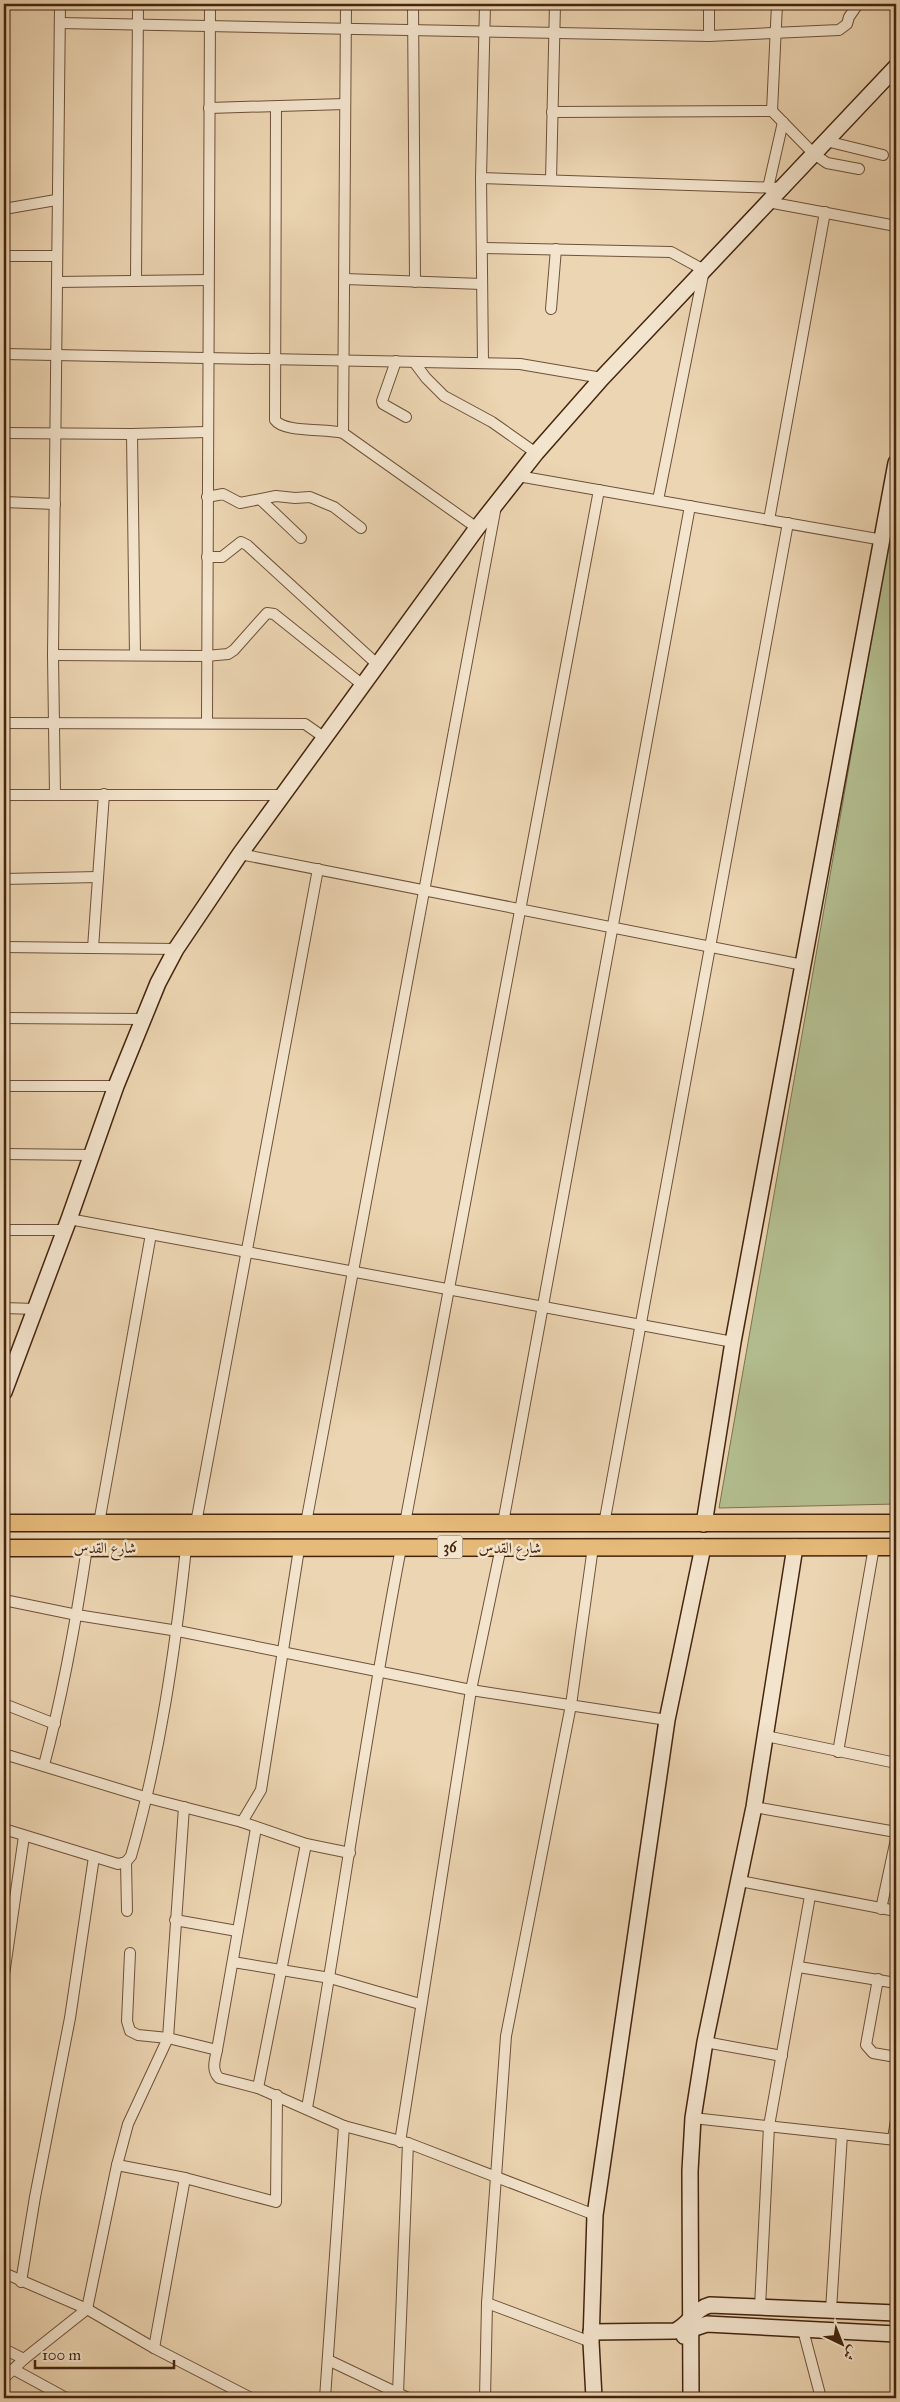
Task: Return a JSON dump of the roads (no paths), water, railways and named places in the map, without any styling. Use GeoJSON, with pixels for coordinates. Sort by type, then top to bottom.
{"type":"FeatureCollection","features":[{"type":"Feature","properties":{"kind":"main road","name":"شارع القدس"},"geometry":{"type":"LineString","coordinates":[[4,1523],[896,1523]]}},
{"type":"Feature","properties":{"kind":"main road"},"geometry":{"type":"LineString","coordinates":[[246,1524],[246,1548]]}},
{"type":"Feature","properties":{"kind":"main road"},"geometry":{"type":"LineString","coordinates":[[544,1524],[549,1530],[549,1538],[555,1548]]}},
{"type":"Feature","properties":{"kind":"main road"},"geometry":{"type":"LineString","coordinates":[[530,1548],[541,1540],[544,1524]]}},
{"type":"Feature","properties":{"kind":"main road","name":"شارع القدس"},"geometry":{"type":"LineString","coordinates":[[4,1548],[896,1547]]}},
{"type":"Feature","properties":{"kind":"street"},"geometry":{"type":"LineString","coordinates":[[55,794],[53,655],[57,355],[56,200],[60,4]]}},
{"type":"Feature","properties":{"kind":"street"},"geometry":{"type":"LineString","coordinates":[[136,281],[138,4]]}},
{"type":"Feature","properties":{"kind":"street"},"geometry":{"type":"LineString","coordinates":[[207,723],[210,4]]}},
{"type":"Feature","properties":{"kind":"street"},"geometry":{"type":"LineString","coordinates":[[343,433],[346,279],[346,4]]}},
{"type":"Feature","properties":{"kind":"street"},"geometry":{"type":"LineString","coordinates":[[413,4],[415,282]]}},
{"type":"Feature","properties":{"kind":"street"},"geometry":{"type":"LineString","coordinates":[[483,363],[481,178],[485,4]]}},
{"type":"Feature","properties":{"kind":"street"},"geometry":{"type":"LineString","coordinates":[[551,180],[555,4]]}},
{"type":"Feature","properties":{"kind":"street"},"geometry":{"type":"LineString","coordinates":[[708,36],[709,4]]}},
{"type":"Feature","properties":{"kind":"street"},"geometry":{"type":"LineString","coordinates":[[772,112],[777,4]]}},
{"type":"Feature","properties":{"kind":"street"},"geometry":{"type":"LineString","coordinates":[[60,23],[708,36],[839,30],[847,24],[848,17],[858,4]]}},
{"type":"Feature","properties":{"kind":"street"},"geometry":{"type":"LineString","coordinates":[[5,1383],[67,1224],[142,1019],[176,949],[240,854],[364,686],[477,528],[536,453],[602,378],[704,270],[772,193],[814,154],[896,67]]}},
{"type":"Feature","properties":{"kind":"street"},"geometry":{"type":"LineString","coordinates":[[209,108],[345,104]]}},
{"type":"Feature","properties":{"kind":"street"},"geometry":{"type":"LineString","coordinates":[[276,107],[275,420],[283,428],[333,430],[343,433],[477,528]]}},
{"type":"Feature","properties":{"kind":"street"},"geometry":{"type":"LineString","coordinates":[[552,112],[772,112],[814,154],[827,163],[859,169]]}},
{"type":"Feature","properties":{"kind":"street"},"geometry":{"type":"LineString","coordinates":[[772,193],[783,122]]}},
{"type":"Feature","properties":{"kind":"street"},"geometry":{"type":"LineString","coordinates":[[826,141],[883,155]]}},
{"type":"Feature","properties":{"kind":"street"},"geometry":{"type":"LineString","coordinates":[[481,178],[551,180],[772,193],[825,212],[896,226]]}},
{"type":"Feature","properties":{"kind":"street"},"geometry":{"type":"LineString","coordinates":[[4,209],[56,200]]}},
{"type":"Feature","properties":{"kind":"street"},"geometry":{"type":"LineString","coordinates":[[769,520],[825,212]]}},
{"type":"Feature","properties":{"kind":"street"},"geometry":{"type":"LineString","coordinates":[[482,248],[671,252],[704,270]]}},
{"type":"Feature","properties":{"kind":"street"},"geometry":{"type":"LineString","coordinates":[[552,309],[556,249]]}},
{"type":"Feature","properties":{"kind":"street"},"geometry":{"type":"LineString","coordinates":[[4,256],[57,256]]}},
{"type":"Feature","properties":{"kind":"street"},"geometry":{"type":"LineString","coordinates":[[658,500],[704,270]]}},
{"type":"Feature","properties":{"kind":"street"},"geometry":{"type":"LineString","coordinates":[[346,279],[482,284]]}},
{"type":"Feature","properties":{"kind":"street"},"geometry":{"type":"LineString","coordinates":[[57,282],[208,280]]}},
{"type":"Feature","properties":{"kind":"street"},"geometry":{"type":"LineString","coordinates":[[4,354],[520,364],[602,378]]}},
{"type":"Feature","properties":{"kind":"street"},"geometry":{"type":"LineString","coordinates":[[396,362],[382,401],[383,404],[406,417]]}},
{"type":"Feature","properties":{"kind":"street"},"geometry":{"type":"LineString","coordinates":[[414,362],[426,378],[444,396],[492,422],[536,453]]}},
{"type":"Feature","properties":{"kind":"street"},"geometry":{"type":"LineString","coordinates":[[4,433],[132,434],[207,432]]}},
{"type":"Feature","properties":{"kind":"street"},"geometry":{"type":"LineString","coordinates":[[132,434],[136,655]]}},
{"type":"Feature","properties":{"kind":"street"},"geometry":{"type":"LineString","coordinates":[[704,1524],[733,1342],[896,463]]}},
{"type":"Feature","properties":{"kind":"street"},"geometry":{"type":"LineString","coordinates":[[518,476],[883,540]]}},
{"type":"Feature","properties":{"kind":"street"},"geometry":{"type":"LineString","coordinates":[[405,1523],[599,490]]}},
{"type":"Feature","properties":{"kind":"street"},"geometry":{"type":"LineString","coordinates":[[207,497],[222,494],[240,503],[276,496],[315,498],[334,507],[361,528]]}},
{"type":"Feature","properties":{"kind":"street"},"geometry":{"type":"LineString","coordinates":[[261,500],[302,538]]}},
{"type":"Feature","properties":{"kind":"street"},"geometry":{"type":"LineString","coordinates":[[4,502],[55,504]]}},
{"type":"Feature","properties":{"kind":"street"},"geometry":{"type":"LineString","coordinates":[[306,1523],[496,503]]}},
{"type":"Feature","properties":{"kind":"street"},"geometry":{"type":"LineString","coordinates":[[503,1523],[690,506]]}},
{"type":"Feature","properties":{"kind":"street"},"geometry":{"type":"LineString","coordinates":[[604,1524],[788,523]]}},
{"type":"Feature","properties":{"kind":"street"},"geometry":{"type":"LineString","coordinates":[[207,557],[222,557],[236,544],[241,542],[247,545],[378,665]]}},
{"type":"Feature","properties":{"kind":"street"},"geometry":{"type":"LineString","coordinates":[[53,655],[206,656],[228,654],[234,650],[267,613],[274,614],[364,686]]}},
{"type":"Feature","properties":{"kind":"street"},"geometry":{"type":"LineString","coordinates":[[4,723],[305,724],[325,738]]}},
{"type":"Feature","properties":{"kind":"street"},"geometry":{"type":"LineString","coordinates":[[4,794],[284,795]]}},
{"type":"Feature","properties":{"kind":"street"},"geometry":{"type":"LineString","coordinates":[[93,948],[104,794]]}},
{"type":"Feature","properties":{"kind":"street"},"geometry":{"type":"LineString","coordinates":[[240,854],[803,965]]}},
{"type":"Feature","properties":{"kind":"street"},"geometry":{"type":"LineString","coordinates":[[196,1523],[318,869]]}},
{"type":"Feature","properties":{"kind":"street"},"geometry":{"type":"LineString","coordinates":[[4,879],[98,877]]}},
{"type":"Feature","properties":{"kind":"street"},"geometry":{"type":"LineString","coordinates":[[4,947],[176,949]]}},
{"type":"Feature","properties":{"kind":"street"},"geometry":{"type":"LineString","coordinates":[[4,1018],[142,1019]]}},
{"type":"Feature","properties":{"kind":"street"},"geometry":{"type":"LineString","coordinates":[[4,1086],[116,1086]]}},
{"type":"Feature","properties":{"kind":"street"},"geometry":{"type":"LineString","coordinates":[[4,1154],[91,1155]]}},
{"type":"Feature","properties":{"kind":"street"},"geometry":{"type":"LineString","coordinates":[[4,1230],[67,1224],[151,1234],[733,1342]]}},
{"type":"Feature","properties":{"kind":"street"},"geometry":{"type":"LineString","coordinates":[[98,1523],[151,1234]]}},
{"type":"Feature","properties":{"kind":"street"},"geometry":{"type":"LineString","coordinates":[[4,1308],[35,1309]]}},
{"type":"Feature","properties":{"kind":"street"},"geometry":{"type":"LineString","coordinates":[[398,2393],[404,2143],[420,2004],[471,1690],[501,1547]]}},
{"type":"Feature","properties":{"kind":"street"},"geometry":{"type":"LineString","coordinates":[[485,2398],[487,2303],[506,2036],[571,1705],[593,1547]]}},
{"type":"Feature","properties":{"kind":"street"},"geometry":{"type":"LineString","coordinates":[[594,2398],[591,2337],[595,2214],[668,1720],[703,1547]]}},
{"type":"Feature","properties":{"kind":"street"},"geometry":{"type":"LineString","coordinates":[[690,2398],[690,2171],[693,2118],[705,2042],[754,1807],[795,1547]]}},
{"type":"Feature","properties":{"kind":"street"},"geometry":{"type":"LineString","coordinates":[[838,1752],[874,1547]]}},
{"type":"Feature","properties":{"kind":"street"},"geometry":{"type":"LineString","coordinates":[[44,1765],[55,1724],[77,1615],[87,1548]]}},
{"type":"Feature","properties":{"kind":"street"},"geometry":{"type":"LineString","coordinates":[[4,1829],[118,1864],[126,1862],[131,1856],[148,1798],[178,1631],[186,1548]]}},
{"type":"Feature","properties":{"kind":"street"},"geometry":{"type":"LineString","coordinates":[[307,2108],[350,1853],[376,1672],[401,1548]]}},
{"type":"Feature","properties":{"kind":"street"},"geometry":{"type":"LineString","coordinates":[[242,1822],[261,1790],[299,1549]]}},
{"type":"Feature","properties":{"kind":"street"},"geometry":{"type":"LineString","coordinates":[[4,1600],[77,1615],[178,1631],[471,1690],[668,1720]]}},
{"type":"Feature","properties":{"kind":"street"},"geometry":{"type":"LineString","coordinates":[[4,1704],[55,1724]]}},
{"type":"Feature","properties":{"kind":"street"},"geometry":{"type":"LineString","coordinates":[[766,1736],[896,1763]]}},
{"type":"Feature","properties":{"kind":"street"},"geometry":{"type":"LineString","coordinates":[[4,1754],[148,1798],[242,1822],[306,1844],[350,1853]]}},
{"type":"Feature","properties":{"kind":"street"},"geometry":{"type":"LineString","coordinates":[[4,2378],[24,2359],[88,2309],[117,2165],[128,2124],[168,2038],[184,1807]]}},
{"type":"Feature","properties":{"kind":"street"},"geometry":{"type":"LineString","coordinates":[[754,1807],[896,1832]]}},
{"type":"Feature","properties":{"kind":"street"},"geometry":{"type":"LineString","coordinates":[[256,1828],[214,2069],[219,2078],[278,2095],[344,2126],[404,2143],[595,2214]]}},
{"type":"Feature","properties":{"kind":"street"},"geometry":{"type":"LineString","coordinates":[[4,1975],[24,1836]]}},
{"type":"Feature","properties":{"kind":"street"},"geometry":{"type":"LineString","coordinates":[[881,1909],[896,1840]]}},
{"type":"Feature","properties":{"kind":"street"},"geometry":{"type":"LineString","coordinates":[[258,2088],[306,1844]]}},
{"type":"Feature","properties":{"kind":"street"},"geometry":{"type":"LineString","coordinates":[[21,2282],[35,2197],[70,2018],[94,1857]]}},
{"type":"Feature","properties":{"kind":"street"},"geometry":{"type":"LineString","coordinates":[[126,1862],[127,1911]]}},
{"type":"Feature","properties":{"kind":"street"},"geometry":{"type":"LineString","coordinates":[[740,1881],[896,1912]]}},
{"type":"Feature","properties":{"kind":"street"},"geometry":{"type":"LineString","coordinates":[[760,2307],[769,2126],[810,1896]]}},
{"type":"Feature","properties":{"kind":"street"},"geometry":{"type":"LineString","coordinates":[[175,1920],[238,1930]]}},
{"type":"Feature","properties":{"kind":"street"},"geometry":{"type":"LineString","coordinates":[[130,1953],[128,2028],[138,2035],[168,2038],[217,2050]]}},
{"type":"Feature","properties":{"kind":"street"},"geometry":{"type":"LineString","coordinates":[[233,1962],[330,1978],[420,2004]]}},
{"type":"Feature","properties":{"kind":"street"},"geometry":{"type":"LineString","coordinates":[[799,1966],[896,1983]]}},
{"type":"Feature","properties":{"kind":"street"},"geometry":{"type":"LineString","coordinates":[[878,1979],[866,2045],[873,2053],[896,2057]]}},
{"type":"Feature","properties":{"kind":"street"},"geometry":{"type":"LineString","coordinates":[[705,2042],[782,2056]]}},
{"type":"Feature","properties":{"kind":"street"},"geometry":{"type":"LineString","coordinates":[[117,2165],[185,2178],[276,2202],[278,2095]]}},
{"type":"Feature","properties":{"kind":"street"},"geometry":{"type":"LineString","coordinates":[[693,2118],[895,2140],[896,2120]]}},
{"type":"Feature","properties":{"kind":"street"},"geometry":{"type":"LineString","coordinates":[[325,2398],[344,2126]]}},
{"type":"Feature","properties":{"kind":"street"},"geometry":{"type":"LineString","coordinates":[[831,2310],[842,2134]]}},
{"type":"Feature","properties":{"kind":"street"},"geometry":{"type":"LineString","coordinates":[[154,2348],[185,2178]]}},
{"type":"Feature","properties":{"kind":"street"},"geometry":{"type":"LineString","coordinates":[[4,2273],[21,2282],[88,2309],[154,2348],[251,2398]]}},
{"type":"Feature","properties":{"kind":"street"},"geometry":{"type":"LineString","coordinates":[[487,2303],[591,2337],[670,2332],[684,2326],[707,2324],[896,2334]]}},
{"type":"Feature","properties":{"kind":"street"},"geometry":{"type":"LineString","coordinates":[[690,2325],[698,2310],[710,2306],[896,2313]]}},
{"type":"Feature","properties":{"kind":"street"},"geometry":{"type":"LineString","coordinates":[[803,2330],[822,2398]]}},
{"type":"Feature","properties":{"kind":"street"},"geometry":{"type":"LineString","coordinates":[[4,2349],[24,2359]]}},
{"type":"Feature","properties":{"kind":"street"},"geometry":{"type":"LineString","coordinates":[[328,2360],[408,2398]]}},
{"type":"Feature","properties":{"kind":"street"},"geometry":{"type":"LineString","coordinates":[[13,2369],[66,2398]]}}]}
